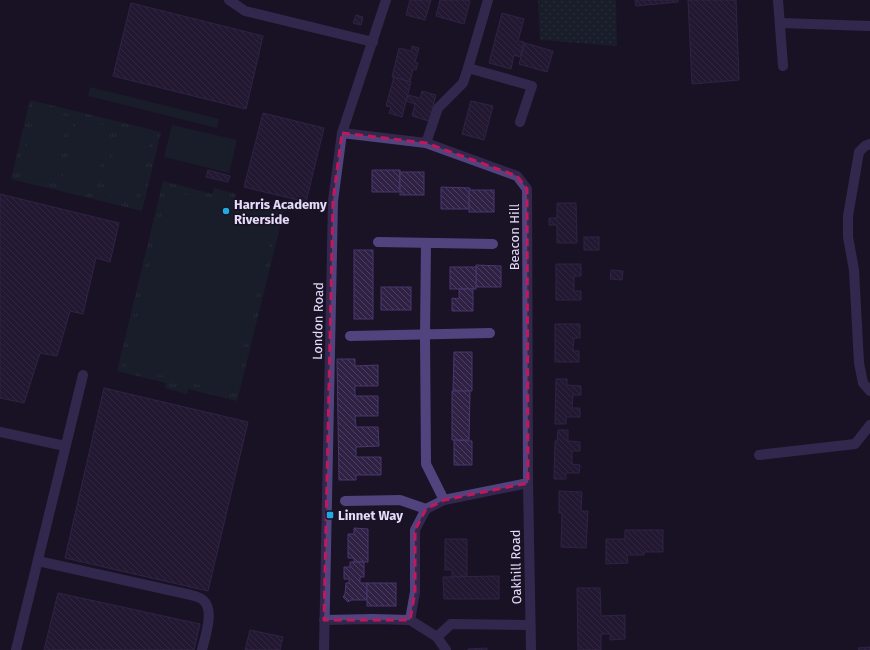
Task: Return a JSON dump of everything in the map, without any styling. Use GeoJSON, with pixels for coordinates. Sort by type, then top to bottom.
{"type":"FeatureCollection","features":[{"type":"Feature","properties":{"kind":"street"},"geometry":{"type":"LineString","coordinates":[[229,0],[245,11],[373,42]]}},
{"type":"Feature","properties":{"kind":"street","name":"London Road"},"geometry":{"type":"LineString","coordinates":[[324,650],[333,201],[342,133],[386,0]]}},
{"type":"Feature","properties":{"kind":"street"},"geometry":{"type":"LineString","coordinates":[[426,143],[438,108],[463,83],[488,0]]}},
{"type":"Feature","properties":{"kind":"street"},"geometry":{"type":"LineString","coordinates":[[778,0],[783,66]]}},
{"type":"Feature","properties":{"kind":"street"},"geometry":{"type":"LineString","coordinates":[[780,23],[870,26]]}},
{"type":"Feature","properties":{"kind":"street"},"geometry":{"type":"LineString","coordinates":[[468,68],[532,86],[520,122]]}},
{"type":"Feature","properties":{"kind":"street","name":"Beacon Hill"},"geometry":{"type":"LineString","coordinates":[[342,133],[426,143],[517,176],[527,189],[528,483]]}},
{"type":"Feature","properties":{"kind":"street"},"geometry":{"type":"LineString","coordinates":[[870,144],[865,146],[859,152],[856,162],[848,216],[848,238],[854,270],[859,363],[863,383],[870,391]]}},
{"type":"Feature","properties":{"kind":"street"},"geometry":{"type":"LineString","coordinates":[[378,242],[493,244]]}},
{"type":"Feature","properties":{"kind":"street"},"geometry":{"type":"LineString","coordinates":[[426,243],[426,464],[444,500]]}},
{"type":"Feature","properties":{"kind":"street"},"geometry":{"type":"LineString","coordinates":[[350,336],[490,333]]}},
{"type":"Feature","properties":{"kind":"street"},"geometry":{"type":"LineString","coordinates":[[16,650],[82,375]]}},
{"type":"Feature","properties":{"kind":"street"},"geometry":{"type":"LineString","coordinates":[[759,455],[855,444],[870,425]]}},
{"type":"Feature","properties":{"kind":"street"},"geometry":{"type":"LineString","coordinates":[[0,432],[65,446]]}},
{"type":"Feature","properties":{"kind":"street"},"geometry":{"type":"LineString","coordinates":[[410,620],[415,592],[415,530],[426,510],[444,500],[528,483]]}},
{"type":"Feature","properties":{"kind":"street","name":"Oakhill Road"},"geometry":{"type":"LineString","coordinates":[[528,483],[531,650]]}},
{"type":"Feature","properties":{"kind":"street"},"geometry":{"type":"LineString","coordinates":[[345,501],[400,500],[426,510]]}},
{"type":"Feature","properties":{"kind":"street"},"geometry":{"type":"LineString","coordinates":[[38,561],[191,594],[203,600],[207,606],[209,616],[202,650]]}},
{"type":"Feature","properties":{"kind":"street"},"geometry":{"type":"LineString","coordinates":[[324,620],[410,620],[437,637],[446,650]]}},
{"type":"Feature","properties":{"kind":"street"},"geometry":{"type":"LineString","coordinates":[[437,637],[451,624],[530,625]]}},
{"type":"Feature","properties":{"kind":"highlighted area"},"geometry":{"type":"Polygon","coordinates":[[[342,133],[426,143],[517,176],[527,189],[528,483],[444,500],[426,509],[415,530],[415,592],[410,620],[324,620],[333,201],[342,133]]]}},
{"type":"Feature","properties":{"kind":"green space"},"geometry":{"type":"Polygon","coordinates":[[[538,0],[616,0],[617,46],[540,40],[538,0]]]}},
{"type":"Feature","properties":{"kind":"green space"},"geometry":{"type":"Polygon","coordinates":[[[90,87],[219,119],[217,128],[88,96],[90,87]]]}},
{"type":"Feature","properties":{"kind":"green space"},"geometry":{"type":"Polygon","coordinates":[[[30,100],[161,132],[142,211],[11,179],[30,100]]]}},
{"type":"Feature","properties":{"kind":"green space"},"geometry":{"type":"Polygon","coordinates":[[[36,109],[69,117],[52,182],[20,174],[36,109]]]}},
{"type":"Feature","properties":{"kind":"green space"},"geometry":{"type":"Polygon","coordinates":[[[77,119],[110,127],[94,192],[61,184],[77,119]]]}},
{"type":"Feature","properties":{"kind":"green space"},"geometry":{"type":"Polygon","coordinates":[[[172,125],[237,140],[229,173],[164,157],[172,125]]]}},
{"type":"Feature","properties":{"kind":"green space"},"geometry":{"type":"Polygon","coordinates":[[[119,129],[151,137],[135,202],[103,194],[119,129]]]}},
{"type":"Feature","properties":{"kind":"green space"},"geometry":{"type":"Polygon","coordinates":[[[163,181],[212,194],[214,188],[236,194],[235,199],[284,211],[237,401],[188,389],[187,394],[165,388],[166,383],[117,371],[163,181]]]}},
{"type":"Feature","properties":{"kind":"green space"},"geometry":{"type":"Polygon","coordinates":[[[168,190],[276,217],[232,393],[125,366],[168,190]]]}},
{"type":"Feature","properties":{"kind":"building"},"geometry":{"type":"Polygon","coordinates":[[[410,0],[431,0],[425,20],[406,15],[410,0]]]}},
{"type":"Feature","properties":{"kind":"building"},"geometry":{"type":"Polygon","coordinates":[[[440,0],[470,1],[464,24],[436,16],[440,0]]]}},
{"type":"Feature","properties":{"kind":"building"},"geometry":{"type":"Polygon","coordinates":[[[635,0],[678,0],[678,2],[636,6],[635,0]]]}},
{"type":"Feature","properties":{"kind":"building"},"geometry":{"type":"Polygon","coordinates":[[[688,0],[736,0],[739,80],[692,84],[688,0]]]}},
{"type":"Feature","properties":{"kind":"building"},"geometry":{"type":"Polygon","coordinates":[[[131,3],[263,36],[246,109],[113,76],[131,3]]]}},
{"type":"Feature","properties":{"kind":"building"},"geometry":{"type":"Polygon","coordinates":[[[502,13],[524,19],[518,41],[524,42],[520,57],[514,55],[511,69],[489,63],[502,13]]]}},
{"type":"Feature","properties":{"kind":"building"},"geometry":{"type":"Polygon","coordinates":[[[356,15],[363,17],[361,25],[353,23],[356,15]]]}},
{"type":"Feature","properties":{"kind":"building"},"geometry":{"type":"Polygon","coordinates":[[[525,43],[553,51],[547,72],[519,64],[525,43]]]}},
{"type":"Feature","properties":{"kind":"building"},"geometry":{"type":"Polygon","coordinates":[[[412,46],[419,48],[415,62],[418,63],[416,70],[413,69],[410,82],[392,77],[399,48],[411,51],[412,46]]]}},
{"type":"Feature","properties":{"kind":"building"},"geometry":{"type":"Polygon","coordinates":[[[394,77],[411,82],[402,117],[389,113],[391,107],[386,106],[394,77]]]}},
{"type":"Feature","properties":{"kind":"building"},"geometry":{"type":"Polygon","coordinates":[[[422,91],[436,95],[429,121],[412,116],[415,104],[406,101],[408,95],[420,98],[422,91]]]}},
{"type":"Feature","properties":{"kind":"building"},"geometry":{"type":"Polygon","coordinates":[[[471,101],[493,106],[484,140],[462,134],[471,101]]]}},
{"type":"Feature","properties":{"kind":"building"},"geometry":{"type":"Polygon","coordinates":[[[263,113],[324,128],[306,202],[244,187],[263,113]]]}},
{"type":"Feature","properties":{"kind":"building"},"geometry":{"type":"Polygon","coordinates":[[[208,170],[230,176],[228,182],[206,177],[208,170]]]}},
{"type":"Feature","properties":{"kind":"building"},"geometry":{"type":"Polygon","coordinates":[[[372,170],[400,170],[399,192],[372,192],[372,170]]]}},
{"type":"Feature","properties":{"kind":"building"},"geometry":{"type":"Polygon","coordinates":[[[400,172],[424,172],[424,195],[400,195],[400,172]]]}},
{"type":"Feature","properties":{"kind":"building"},"geometry":{"type":"Polygon","coordinates":[[[441,187],[470,188],[469,209],[441,209],[441,187]]]}},
{"type":"Feature","properties":{"kind":"building"},"geometry":{"type":"Polygon","coordinates":[[[469,190],[494,190],[494,212],[469,212],[469,190]]]}},
{"type":"Feature","properties":{"kind":"building"},"geometry":{"type":"Polygon","coordinates":[[[0,194],[119,223],[110,262],[96,258],[83,314],[70,311],[57,356],[40,353],[24,403],[0,398],[0,194]]]}},
{"type":"Feature","properties":{"kind":"building"},"geometry":{"type":"Polygon","coordinates":[[[557,203],[576,203],[577,243],[557,243],[557,225],[549,225],[549,218],[557,218],[557,203]]]}},
{"type":"Feature","properties":{"kind":"building"},"geometry":{"type":"Polygon","coordinates":[[[584,237],[599,237],[599,250],[584,250],[584,237]]]}},
{"type":"Feature","properties":{"kind":"building"},"geometry":{"type":"Polygon","coordinates":[[[354,250],[373,250],[373,319],[354,319],[354,250]]]}},
{"type":"Feature","properties":{"kind":"building"},"geometry":{"type":"Polygon","coordinates":[[[556,264],[581,264],[581,276],[574,276],[574,291],[581,291],[581,300],[556,300],[556,264]]]}},
{"type":"Feature","properties":{"kind":"building"},"geometry":{"type":"Polygon","coordinates":[[[476,265],[501,266],[501,287],[476,287],[476,265]]]}},
{"type":"Feature","properties":{"kind":"building"},"geometry":{"type":"Polygon","coordinates":[[[450,267],[476,267],[476,289],[450,289],[450,267]]]}},
{"type":"Feature","properties":{"kind":"building"},"geometry":{"type":"Polygon","coordinates":[[[611,270],[623,271],[622,280],[610,279],[611,270]]]}},
{"type":"Feature","properties":{"kind":"building"},"geometry":{"type":"Polygon","coordinates":[[[381,287],[411,287],[411,310],[381,310],[381,287]]]}},
{"type":"Feature","properties":{"kind":"building"},"geometry":{"type":"Polygon","coordinates":[[[459,289],[473,289],[473,311],[452,311],[452,298],[459,299],[459,289]]]}},
{"type":"Feature","properties":{"kind":"building"},"geometry":{"type":"Polygon","coordinates":[[[555,324],[580,324],[580,338],[574,338],[573,351],[579,351],[579,362],[555,362],[555,324]]]}},
{"type":"Feature","properties":{"kind":"building"},"geometry":{"type":"Polygon","coordinates":[[[454,352],[472,352],[472,391],[453,391],[454,352]]]}},
{"type":"Feature","properties":{"kind":"building"},"geometry":{"type":"Polygon","coordinates":[[[337,359],[355,359],[355,366],[378,365],[378,386],[355,386],[355,396],[378,396],[378,416],[355,416],[356,427],[378,427],[379,446],[356,447],[356,457],[381,457],[381,475],[356,475],[356,480],[339,480],[337,359]]]}},
{"type":"Feature","properties":{"kind":"building"},"geometry":{"type":"Polygon","coordinates":[[[556,379],[567,379],[567,385],[581,386],[581,395],[573,395],[572,408],[580,408],[580,417],[566,417],[566,424],[555,424],[556,379]]]}},
{"type":"Feature","properties":{"kind":"building"},"geometry":{"type":"Polygon","coordinates":[[[104,388],[248,422],[208,591],[65,558],[104,388]]]}},
{"type":"Feature","properties":{"kind":"building"},"geometry":{"type":"Polygon","coordinates":[[[452,391],[470,391],[469,440],[452,440],[452,391]]]}},
{"type":"Feature","properties":{"kind":"building"},"geometry":{"type":"Polygon","coordinates":[[[558,430],[568,430],[568,441],[580,442],[580,451],[572,451],[572,464],[580,465],[579,473],[566,473],[566,479],[554,479],[555,441],[557,441],[558,430]]]}},
{"type":"Feature","properties":{"kind":"building"},"geometry":{"type":"Polygon","coordinates":[[[454,440],[472,441],[472,465],[454,465],[454,440]]]}},
{"type":"Feature","properties":{"kind":"building"},"geometry":{"type":"Polygon","coordinates":[[[559,491],[582,492],[581,511],[588,511],[586,548],[561,547],[562,513],[559,513],[559,491]]]}},
{"type":"Feature","properties":{"kind":"building"},"geometry":{"type":"Polygon","coordinates":[[[354,528],[368,529],[368,562],[354,562],[354,558],[348,558],[348,534],[354,534],[354,528]]]}},
{"type":"Feature","properties":{"kind":"building"},"geometry":{"type":"Polygon","coordinates":[[[625,530],[663,530],[663,552],[644,552],[644,555],[627,555],[628,563],[606,564],[606,539],[625,539],[625,530]]]}},
{"type":"Feature","properties":{"kind":"building"},"geometry":{"type":"Polygon","coordinates":[[[445,539],[467,539],[467,576],[452,577],[452,570],[445,570],[445,539]]]}},
{"type":"Feature","properties":{"kind":"building"},"geometry":{"type":"Polygon","coordinates":[[[350,562],[364,562],[364,577],[360,577],[360,583],[367,583],[367,600],[351,600],[348,602],[343,597],[345,594],[346,583],[349,583],[349,579],[344,579],[344,567],[350,567],[350,562]]]}},
{"type":"Feature","properties":{"kind":"building"},"geometry":{"type":"Polygon","coordinates":[[[499,576],[499,599],[444,599],[443,577],[499,576]]]}},
{"type":"Feature","properties":{"kind":"building"},"geometry":{"type":"Polygon","coordinates":[[[367,583],[396,583],[396,606],[367,606],[367,583]]]}},
{"type":"Feature","properties":{"kind":"building"},"geometry":{"type":"Polygon","coordinates":[[[577,588],[600,588],[601,616],[625,615],[625,639],[610,640],[610,634],[601,634],[601,650],[578,650],[577,588]]]}},
{"type":"Feature","properties":{"kind":"building"},"geometry":{"type":"Polygon","coordinates":[[[58,593],[200,624],[194,650],[44,650],[58,593]]]}},
{"type":"Feature","properties":{"kind":"building"},"geometry":{"type":"Polygon","coordinates":[[[250,630],[283,637],[280,650],[245,650],[250,630]]]}},
{"type":"Feature","properties":{"kind":"building"},"geometry":{"type":"Polygon","coordinates":[[[870,647],[870,650],[859,650],[858,648],[870,647]]]}},
{"type":"Feature","properties":{"kind":"building"},"geometry":{"type":"Polygon","coordinates":[[[487,648],[487,650],[468,650],[468,649],[487,648]]]}},
{"type":"Feature","properties":{"kind":"place","name":"Harris Academy Riverside"},"geometry":{"type":"Point","coordinates":[226,211]}},
{"type":"Feature","properties":{"kind":"place","name":"Linnet Way"},"geometry":{"type":"Point","coordinates":[330,515]}}]}
